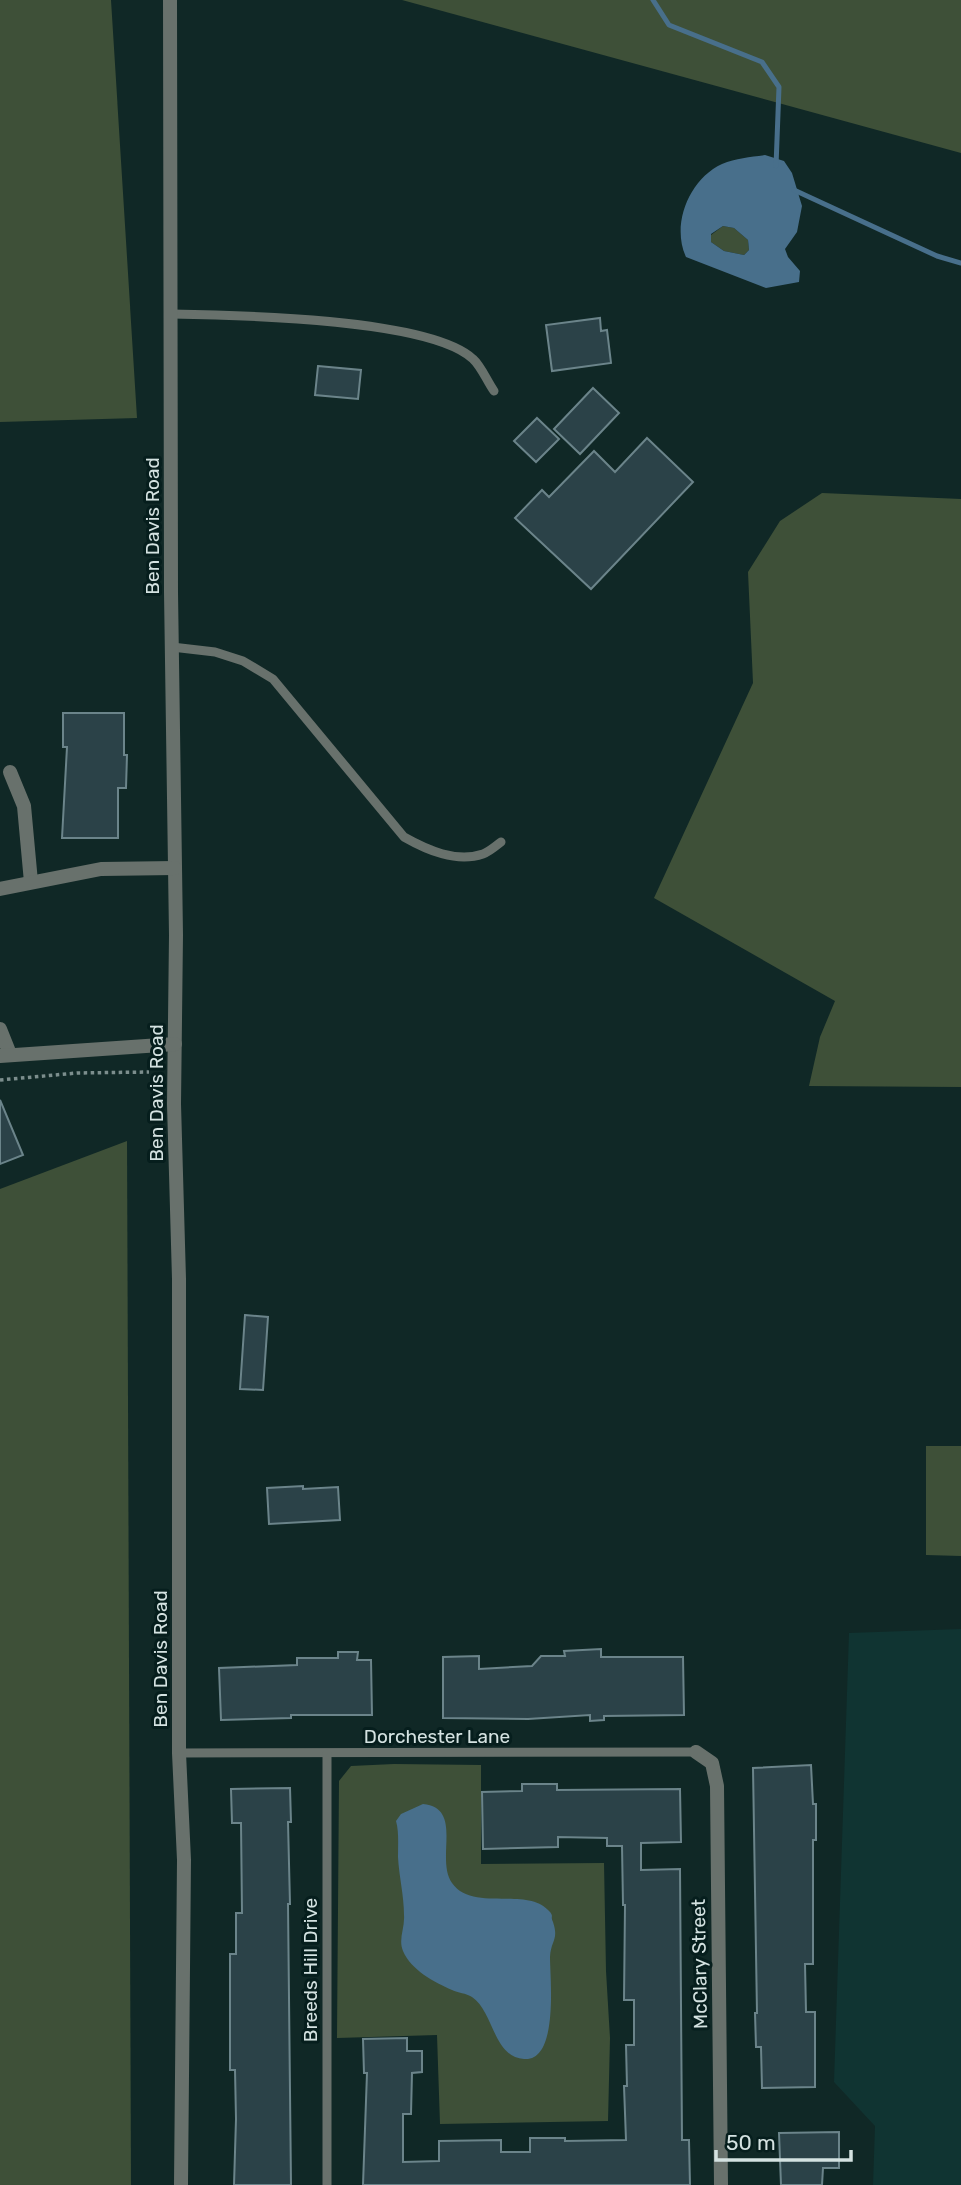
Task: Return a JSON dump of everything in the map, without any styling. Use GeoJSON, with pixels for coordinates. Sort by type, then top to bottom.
{"type":"FeatureCollection","features":[{"type":"Feature","properties":{"kind":"street","name":"Ben Davis Road"},"geometry":{"type":"LineString","coordinates":[[170,0],[174,1104],[179,1279],[179,1753],[184,1860],[181,2185]]}},
{"type":"Feature","properties":{"kind":"street"},"geometry":{"type":"LineString","coordinates":[[10,772],[24,806],[30,883]]}},
{"type":"Feature","properties":{"kind":"street"},"geometry":{"type":"LineString","coordinates":[[0,889],[101,869],[175,869]]}},
{"type":"Feature","properties":{"kind":"street"},"geometry":{"type":"LineString","coordinates":[[0,1030],[5,1055],[175,1044]]}},
{"type":"Feature","properties":{"kind":"street","name":"McClary Street"},"geometry":{"type":"LineString","coordinates":[[696,1752],[712,1763],[716,1786],[721,2185]]}},
{"type":"Feature","properties":{"kind":"lane"},"geometry":{"type":"LineString","coordinates":[[171,314],[345,323],[402,332],[449,344],[474,359],[494,391]]}},
{"type":"Feature","properties":{"kind":"lane"},"geometry":{"type":"LineString","coordinates":[[172,647],[215,652],[243,661],[272,678],[404,837],[426,850],[457,857],[483,854],[501,842]]}},
{"type":"Feature","properties":{"kind":"lane","name":"Dorchester Lane"},"geometry":{"type":"LineString","coordinates":[[179,1753],[696,1752]]}},
{"type":"Feature","properties":{"kind":"lane","name":"Breeds Hill Drive"},"geometry":{"type":"LineString","coordinates":[[327,1754],[327,2185]]}},
{"type":"Feature","properties":{"kind":"path"},"geometry":{"type":"LineString","coordinates":[[0,1080],[77,1073],[149,1072]]}},
{"type":"Feature","properties":{"kind":"shaded area"},"geometry":{"type":"Polygon","coordinates":[[[765,155],[784,161],[792,173],[802,206],[797,232],[785,249],[800,271],[799,282],[766,288],[686,257],[681,231],[686,204],[700,180],[722,164],[765,155]],[[723,226],[711,234],[711,242],[724,251],[744,255],[749,250],[748,240],[734,228],[723,226]]]}},
{"type":"Feature","properties":{"kind":"shaded area"},"geometry":{"type":"Polygon","coordinates":[[[961,1629],[961,2185],[873,2185],[875,2126],[834,2082],[849,1633],[961,1629]]]}},
{"type":"Feature","properties":{"kind":"shaded area"},"geometry":{"type":"Polygon","coordinates":[[[423,1804],[435,1808],[446,1824],[448,1873],[452,1883],[461,1892],[486,1898],[528,1900],[540,1904],[552,1915],[555,1937],[550,1957],[548,2034],[543,2047],[535,2056],[524,2059],[506,2051],[479,2004],[470,1996],[424,1975],[411,1964],[403,1951],[401,1942],[404,1908],[396,1821],[401,1814],[423,1804]]]}},
{"type":"Feature","properties":{"kind":"green space"},"geometry":{"type":"Polygon","coordinates":[[[0,0],[111,0],[137,418],[0,422],[0,0]]]}},
{"type":"Feature","properties":{"kind":"green space"},"geometry":{"type":"Polygon","coordinates":[[[402,0],[961,0],[961,153],[402,0]]]}},
{"type":"Feature","properties":{"kind":"green space"},"geometry":{"type":"Polygon","coordinates":[[[723,226],[734,228],[748,240],[749,250],[744,255],[724,251],[711,242],[711,235],[723,226]]]}},
{"type":"Feature","properties":{"kind":"green space"},"geometry":{"type":"Polygon","coordinates":[[[822,493],[961,499],[961,1087],[809,1086],[820,1037],[835,1001],[654,898],[753,683],[748,572],[780,521],[822,493]]]}},
{"type":"Feature","properties":{"kind":"green space"},"geometry":{"type":"Polygon","coordinates":[[[127,1141],[131,2185],[0,2185],[0,1189],[127,1141]]]}},
{"type":"Feature","properties":{"kind":"green space"},"geometry":{"type":"Polygon","coordinates":[[[926,1446],[961,1446],[961,1556],[926,1555],[926,1446]]]}},
{"type":"Feature","properties":{"kind":"green space"},"geometry":{"type":"Polygon","coordinates":[[[481,1765],[481,1864],[604,1863],[610,2038],[608,2121],[440,2124],[437,2035],[337,2038],[339,1781],[351,1766],[481,1765]]]}},
{"type":"Feature","properties":{"kind":"building"},"geometry":{"type":"Polygon","coordinates":[[[600,318],[601,331],[607,330],[611,363],[552,371],[546,325],[600,318]]]}},
{"type":"Feature","properties":{"kind":"building"},"geometry":{"type":"Polygon","coordinates":[[[318,366],[361,370],[358,399],[315,395],[318,366]]]}},
{"type":"Feature","properties":{"kind":"building"},"geometry":{"type":"Polygon","coordinates":[[[593,388],[619,413],[580,454],[554,429],[593,388]]]}},
{"type":"Feature","properties":{"kind":"building"},"geometry":{"type":"Polygon","coordinates":[[[537,418],[559,439],[536,462],[514,441],[537,418]]]}},
{"type":"Feature","properties":{"kind":"building"},"geometry":{"type":"Polygon","coordinates":[[[647,438],[693,482],[591,589],[515,518],[542,490],[549,497],[594,451],[615,472],[647,438]]]}},
{"type":"Feature","properties":{"kind":"building"},"geometry":{"type":"Polygon","coordinates":[[[63,713],[124,713],[126,788],[118,788],[118,838],[62,838],[67,747],[63,747],[63,713]]]}},
{"type":"Feature","properties":{"kind":"building"},"geometry":{"type":"Polygon","coordinates":[[[0,1100],[23,1155],[0,1164],[0,1100]]]}},
{"type":"Feature","properties":{"kind":"building"},"geometry":{"type":"Polygon","coordinates":[[[245,1315],[268,1317],[263,1390],[240,1389],[245,1315]]]}},
{"type":"Feature","properties":{"kind":"building"},"geometry":{"type":"Polygon","coordinates":[[[303,1486],[303,1489],[338,1487],[340,1520],[269,1524],[267,1488],[303,1486]]]}},
{"type":"Feature","properties":{"kind":"building"},"geometry":{"type":"Polygon","coordinates":[[[601,1649],[601,1657],[683,1657],[684,1715],[604,1716],[604,1720],[590,1721],[590,1715],[528,1719],[443,1718],[443,1657],[479,1656],[479,1669],[532,1666],[541,1656],[565,1656],[564,1651],[601,1649]]]}},
{"type":"Feature","properties":{"kind":"building"},"geometry":{"type":"Polygon","coordinates":[[[338,1652],[358,1652],[357,1660],[371,1660],[372,1715],[291,1715],[291,1718],[221,1720],[219,1668],[297,1665],[297,1658],[338,1658],[338,1652]]]}},
{"type":"Feature","properties":{"kind":"building"},"geometry":{"type":"Polygon","coordinates":[[[811,1765],[813,1804],[816,1804],[816,1840],[813,1840],[813,1964],[805,1964],[806,2012],[815,2012],[815,2087],[762,2088],[761,2047],[756,2047],[755,2013],[753,1768],[811,1765]]]}},
{"type":"Feature","properties":{"kind":"building"},"geometry":{"type":"Polygon","coordinates":[[[522,1784],[557,1784],[557,1790],[680,1789],[681,1842],[641,1843],[641,1870],[680,1869],[682,2140],[689,2140],[690,2185],[363,2185],[367,2073],[364,2073],[363,2039],[407,2038],[407,2051],[422,2051],[422,2072],[412,2073],[411,2114],[403,2114],[403,2162],[439,2161],[439,2141],[501,2140],[501,2152],[530,2152],[530,2138],[565,2138],[565,2141],[626,2140],[626,2045],[634,2045],[634,2000],[624,2000],[625,1905],[622,1846],[607,1846],[607,1838],[558,1837],[558,1847],[483,1849],[482,1792],[522,1791],[522,1784]]]}},
{"type":"Feature","properties":{"kind":"building"},"geometry":{"type":"Polygon","coordinates":[[[290,1788],[288,1904],[291,2185],[234,2185],[236,2119],[235,2070],[230,2070],[230,1954],[236,1954],[236,1913],[242,1913],[241,1823],[232,1823],[231,1789],[290,1788]]]}},
{"type":"Feature","properties":{"kind":"building"},"geometry":{"type":"Polygon","coordinates":[[[839,2132],[839,2168],[823,2168],[822,2185],[781,2185],[779,2133],[839,2132]]]}},
{"type":"Feature","properties":{"kind":"waterway"},"geometry":{"type":"LineString","coordinates":[[653,0],[669,25],[762,62],[779,87],[776,166]]}},
{"type":"Feature","properties":{"kind":"waterway"},"geometry":{"type":"LineString","coordinates":[[794,190],[937,256],[961,263]]}}]}
